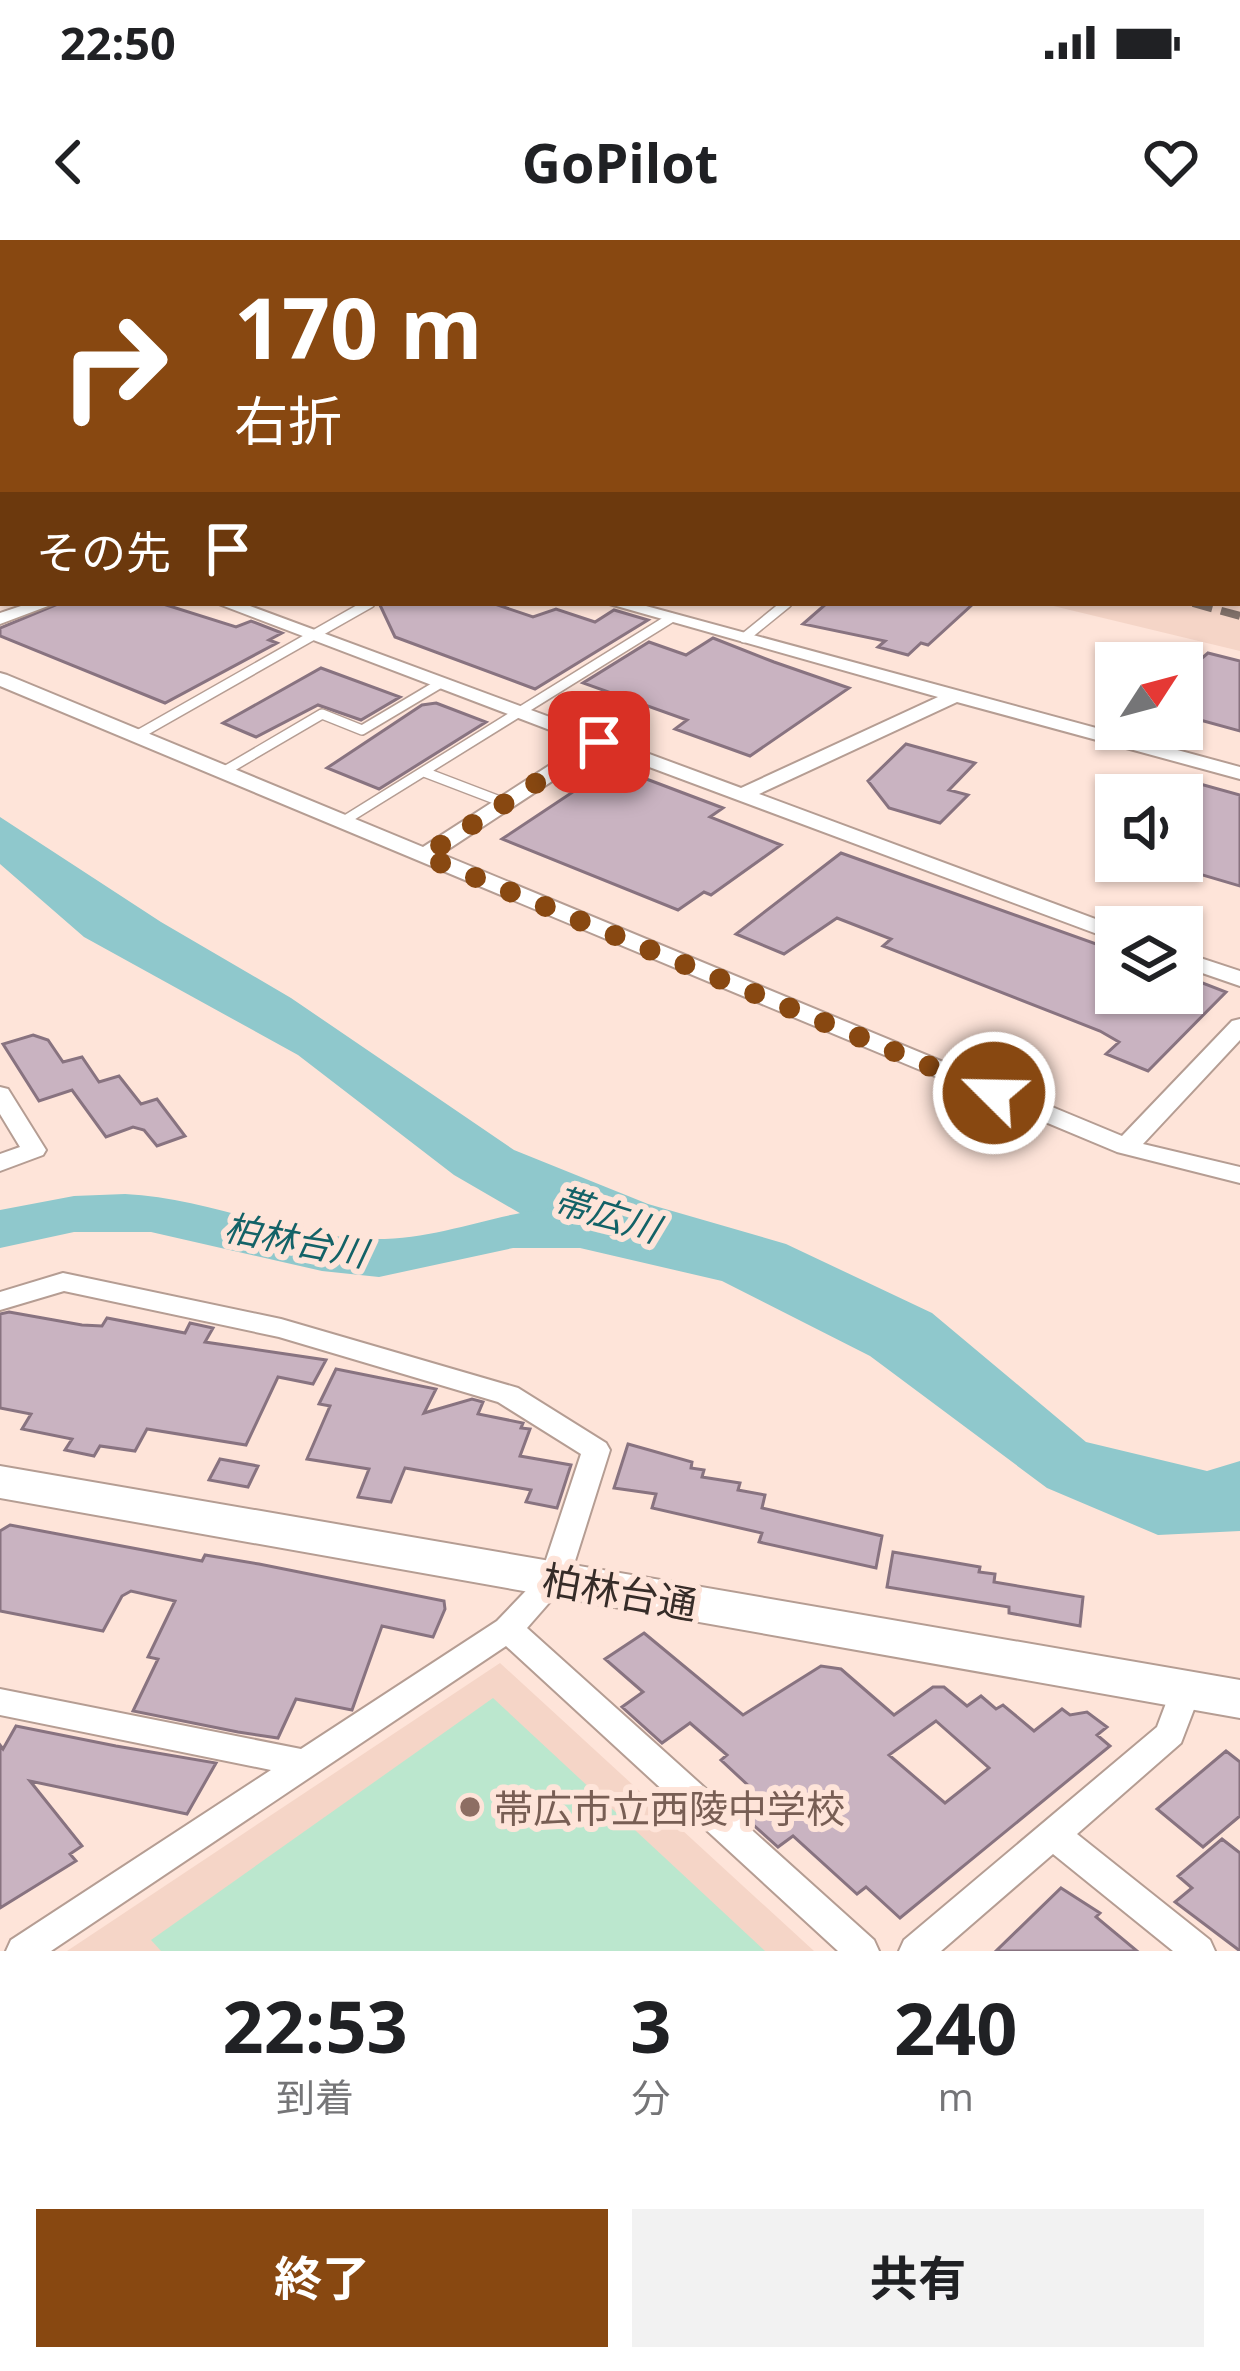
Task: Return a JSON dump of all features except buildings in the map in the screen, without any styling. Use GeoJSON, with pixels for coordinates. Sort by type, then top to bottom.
{"type":"FeatureCollection","features":[{"type":"Feature","properties":{"kind":"street"},"geometry":{"type":"LineString","coordinates":[[0,619],[38,606]]}},
{"type":"Feature","properties":{"kind":"street"},"geometry":{"type":"LineString","coordinates":[[233,606],[1095,926]]}},
{"type":"Feature","properties":{"kind":"street"},"geometry":{"type":"LineString","coordinates":[[626,606],[1240,773]]}},
{"type":"Feature","properties":{"kind":"street"},"geometry":{"type":"LineString","coordinates":[[0,679],[1126,1147],[1240,1175]]}},
{"type":"Feature","properties":{"kind":"street"},"geometry":{"type":"LineString","coordinates":[[741,795],[955,696]]}},
{"type":"Feature","properties":{"kind":"street"},"geometry":{"type":"LineString","coordinates":[[424,856],[599,742]]}},
{"type":"Feature","properties":{"kind":"street"},"geometry":{"type":"LineString","coordinates":[[1203,966],[1240,979]]}},
{"type":"Feature","properties":{"kind":"street"},"geometry":{"type":"LineString","coordinates":[[1126,1147],[1240,1026]]}},
{"type":"Feature","properties":{"kind":"street"},"geometry":{"type":"LineString","coordinates":[[0,1094],[34,1150],[0,1163]]}},
{"type":"Feature","properties":{"kind":"street"},"geometry":{"type":"LineString","coordinates":[[0,1301],[63,1282],[281,1328],[508,1396],[596,1450],[554,1580],[508,1629],[23,1951]]}},
{"type":"Feature","properties":{"kind":"street","name":"柏林台通"},"geometry":{"type":"LineString","coordinates":[[0,1482],[1240,1699]]}},
{"type":"Feature","properties":{"kind":"street"},"geometry":{"type":"LineString","coordinates":[[508,1629],[862,1951]]}},
{"type":"Feature","properties":{"kind":"street"},"geometry":{"type":"LineString","coordinates":[[916,1951],[1170,1735],[1185,1691]]}},
{"type":"Feature","properties":{"kind":"street"},"geometry":{"type":"LineString","coordinates":[[0,1702],[303,1763]]}},
{"type":"Feature","properties":{"kind":"street"},"geometry":{"type":"LineString","coordinates":[[1053,1834],[1198,1951]]}},
{"type":"Feature","properties":{"kind":"lane"},"geometry":{"type":"LineString","coordinates":[[136,736],[365,606]]}},
{"type":"Feature","properties":{"kind":"lane"},"geometry":{"type":"LineString","coordinates":[[744,638],[784,606]]}},
{"type":"Feature","properties":{"kind":"lane"},"geometry":{"type":"LineString","coordinates":[[343,821],[671,618]]}},
{"type":"Feature","properties":{"kind":"lane"},"geometry":{"type":"LineString","coordinates":[[223,772],[322,714],[362,730],[441,683]]}},
{"type":"Feature","properties":{"kind":"lane"},"geometry":{"type":"LineString","coordinates":[[424,772],[505,803]]}},
{"type":"Feature","properties":{"kind":"shaded area"},"geometry":{"type":"Polygon","coordinates":[[[1053,606],[1240,606],[1240,651],[1053,606]]]}},
{"type":"Feature","properties":{"kind":"shaded area","name":"帯広市立西陵中学校"},"geometry":{"type":"Polygon","coordinates":[[[500,1663],[814,1951],[67,1951],[500,1663]]]}},
{"type":"Feature","properties":{"kind":"green space","name":"帯広市立西陵中学校"},"geometry":{"type":"Polygon","coordinates":[[[493,1698],[765,1951],[161,1951],[151,1940],[493,1698]]]}},
{"type":"Feature","properties":{"kind":"water","name":"帯広川"},"geometry":{"type":"Polygon","coordinates":[[[0,817],[161,922],[291,998],[514,1150],[648,1204],[786,1244],[932,1313],[1086,1442],[1207,1471],[1240,1461],[1240,1531],[1158,1535],[1047,1488],[870,1356],[722,1281],[580,1248],[454,1175],[298,1055],[84,937],[0,864],[0,817]]]}},
{"type":"Feature","properties":{"kind":"waterway","name":"柏林台川"},"geometry":{"type":"LineString","coordinates":[[0,1229],[74,1214],[151,1213],[363,1258],[423,1253],[531,1227],[618,1229]]}},
{"type":"Feature","properties":{"kind":"railway"},"geometry":{"type":"LineString","coordinates":[[1204,606],[1240,616]]}},
{"type":"Feature","properties":{"kind":"place","name":"帯広市立西陵中学校"},"geometry":{"type":"Point","coordinates":[470,1807]}},
{"type":"Feature","properties":{"kind":"route"},"geometry":{"type":"LineString","coordinates":[[599,742],[424,856],[994,1093]]}}]}
